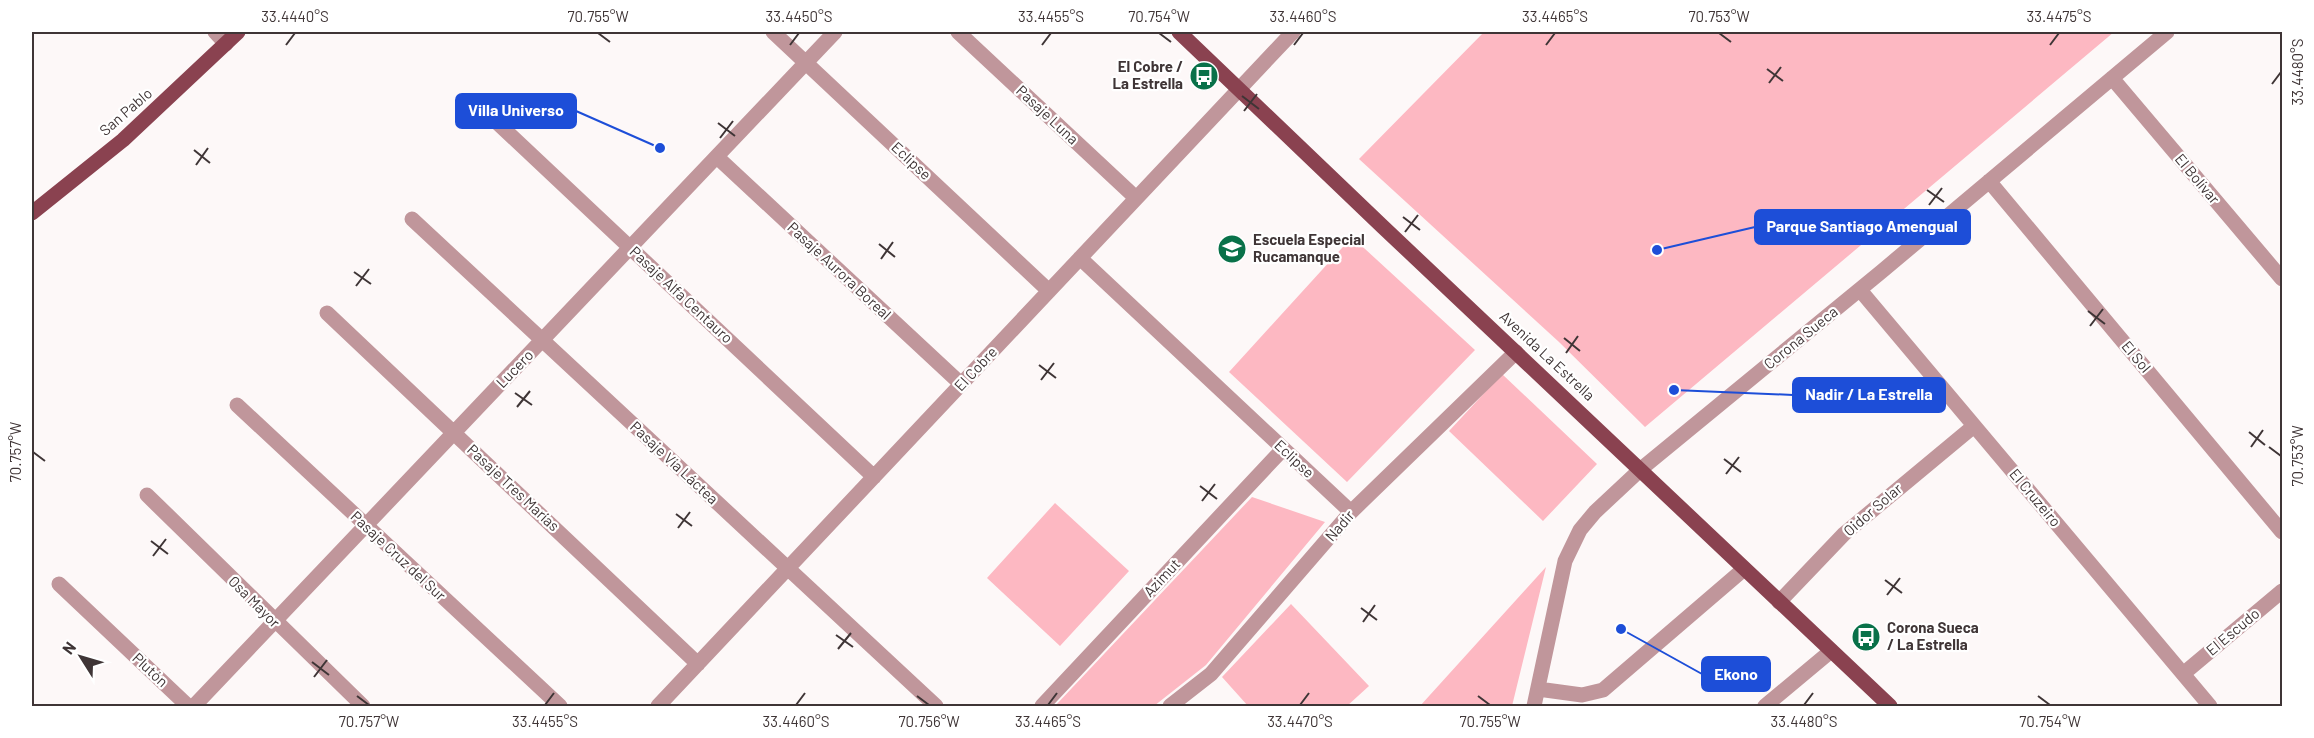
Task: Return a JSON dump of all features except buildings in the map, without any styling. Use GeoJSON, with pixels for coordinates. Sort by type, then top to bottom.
{"type":"FeatureCollection","features":[{"type":"Feature","properties":{"kind":"main road","name":"San Pablo"},"geometry":{"type":"LineString","coordinates":[[32,213],[123,140],[238,32]]}},
{"type":"Feature","properties":{"kind":"main road","name":"Avenida La Estrella"},"geometry":{"type":"LineString","coordinates":[[1179,32],[1890,706]]}},
{"type":"Feature","properties":{"kind":"street"},"geometry":{"type":"LineString","coordinates":[[215,32],[226,44]]}},
{"type":"Feature","properties":{"kind":"street","name":"Eclipse"},"geometry":{"type":"LineString","coordinates":[[773,32],[1049,291]]}},
{"type":"Feature","properties":{"kind":"street","name":"Lucero"},"geometry":{"type":"LineString","coordinates":[[194,706],[836,32]]}},
{"type":"Feature","properties":{"kind":"street","name":"Pasaje Luna"},"geometry":{"type":"LineString","coordinates":[[958,32],[1136,198]]}},
{"type":"Feature","properties":{"kind":"street","name":"El Cobre"},"geometry":{"type":"LineString","coordinates":[[658,706],[1293,32]]}},
{"type":"Feature","properties":{"kind":"street","name":"Corona Sueca"},"geometry":{"type":"LineString","coordinates":[[1534,706],[1559,580],[1571,545],[1587,521],[1641,469],[1860,290],[2167,32]]}},
{"type":"Feature","properties":{"kind":"street","name":"El Bolívar"},"geometry":{"type":"LineString","coordinates":[[2112,78],[2283,279]]}},
{"type":"Feature","properties":{"kind":"street","name":"Pasaje Alfa Centauro"},"geometry":{"type":"LineString","coordinates":[[488,114],[874,477]]}},
{"type":"Feature","properties":{"kind":"street","name":"Pasaje Aurora Boreal"},"geometry":{"type":"LineString","coordinates":[[717,157],[961,384]]}},
{"type":"Feature","properties":{"kind":"street","name":"El Sol"},"geometry":{"type":"LineString","coordinates":[[1989,181],[2283,532]]}},
{"type":"Feature","properties":{"kind":"street","name":"Pasaje Vía Láctea"},"geometry":{"type":"LineString","coordinates":[[412,219],[936,706]]}},
{"type":"Feature","properties":{"kind":"street","name":"Eclipse"},"geometry":{"type":"LineString","coordinates":[[1080,258],[1351,512]]}},
{"type":"Feature","properties":{"kind":"street","name":"El Cruzeiro"},"geometry":{"type":"LineString","coordinates":[[1860,290],[2210,706]]}},
{"type":"Feature","properties":{"kind":"street","name":"Pasaje Tres Marías"},"geometry":{"type":"LineString","coordinates":[[327,313],[698,664]]}},
{"type":"Feature","properties":{"kind":"street","name":"Nadir"},"geometry":{"type":"LineString","coordinates":[[1170,706],[1211,674],[1351,512],[1516,351]]}},
{"type":"Feature","properties":{"kind":"street","name":"Pasaje Cruz del Sur"},"geometry":{"type":"LineString","coordinates":[[237,405],[560,706]]}},
{"type":"Feature","properties":{"kind":"street","name":"Oidor Solar"},"geometry":{"type":"LineString","coordinates":[[1779,602],[1844,534],[1974,426]]}},
{"type":"Feature","properties":{"kind":"street","name":"Azimut"},"geometry":{"type":"LineString","coordinates":[[1042,706],[1283,448]]}},
{"type":"Feature","properties":{"kind":"street","name":"Osa Mayor"},"geometry":{"type":"LineString","coordinates":[[147,495],[363,706]]}},
{"type":"Feature","properties":{"kind":"street"},"geometry":{"type":"LineString","coordinates":[[1538,689],[1581,695],[1603,690],[1744,569]]}},
{"type":"Feature","properties":{"kind":"street","name":"Plutón"},"geometry":{"type":"LineString","coordinates":[[59,584],[188,706]]}},
{"type":"Feature","properties":{"kind":"street","name":"El Escudo"},"geometry":{"type":"LineString","coordinates":[[2183,674],[2283,591]]}},
{"type":"Feature","properties":{"kind":"street"},"geometry":{"type":"LineString","coordinates":[[1765,706],[1831,651]]}},
{"type":"Feature","properties":{"kind":"shaded area"},"geometry":{"type":"Polygon","coordinates":[[[1484,32],[2114,32],[1645,427],[1559,342],[1359,159],[1484,32]]]}},
{"type":"Feature","properties":{"kind":"shaded area"},"geometry":{"type":"Polygon","coordinates":[[[1352,237],[1475,350],[1347,482],[1229,372],[1352,237]]]}},
{"type":"Feature","properties":{"kind":"shaded area"},"geometry":{"type":"Polygon","coordinates":[[[1502,374],[1597,464],[1543,521],[1449,431],[1502,374]]]}},
{"type":"Feature","properties":{"kind":"shaded area"},"geometry":{"type":"Polygon","coordinates":[[[1252,497],[1325,522],[1206,665],[1154,706],[1055,706],[1252,497]]]}},
{"type":"Feature","properties":{"kind":"shaded area"},"geometry":{"type":"Polygon","coordinates":[[[1055,503],[1129,571],[1060,646],[987,578],[1055,503]]]}},
{"type":"Feature","properties":{"kind":"shaded area"},"geometry":{"type":"Polygon","coordinates":[[[1546,567],[1512,706],[1420,706],[1546,567]]]}},
{"type":"Feature","properties":{"kind":"shaded area"},"geometry":{"type":"Polygon","coordinates":[[[1291,604],[1369,686],[1347,706],[1248,706],[1222,677],[1291,604]]]}},
{"type":"Feature","properties":{"kind":"place","name":"El Cobre / La Estrella"},"geometry":{"type":"Point","coordinates":[1204,76]}},
{"type":"Feature","properties":{"kind":"place","name":"Villa Universo"},"geometry":{"type":"Point","coordinates":[660,148]}},
{"type":"Feature","properties":{"kind":"place","name":"Escuela Especial Rucamanque"},"geometry":{"type":"Point","coordinates":[1232,249]}},
{"type":"Feature","properties":{"kind":"place","name":"Parque Santiago Amengual"},"geometry":{"type":"Point","coordinates":[1657,250]}},
{"type":"Feature","properties":{"kind":"place","name":"Nadir / La Estrella"},"geometry":{"type":"Point","coordinates":[1674,390]}},
{"type":"Feature","properties":{"kind":"place","name":"Ekono"},"geometry":{"type":"Point","coordinates":[1621,629]}},
{"type":"Feature","properties":{"kind":"place","name":"Corona Sueca / La Estrella"},"geometry":{"type":"Point","coordinates":[1866,637]}}]}
